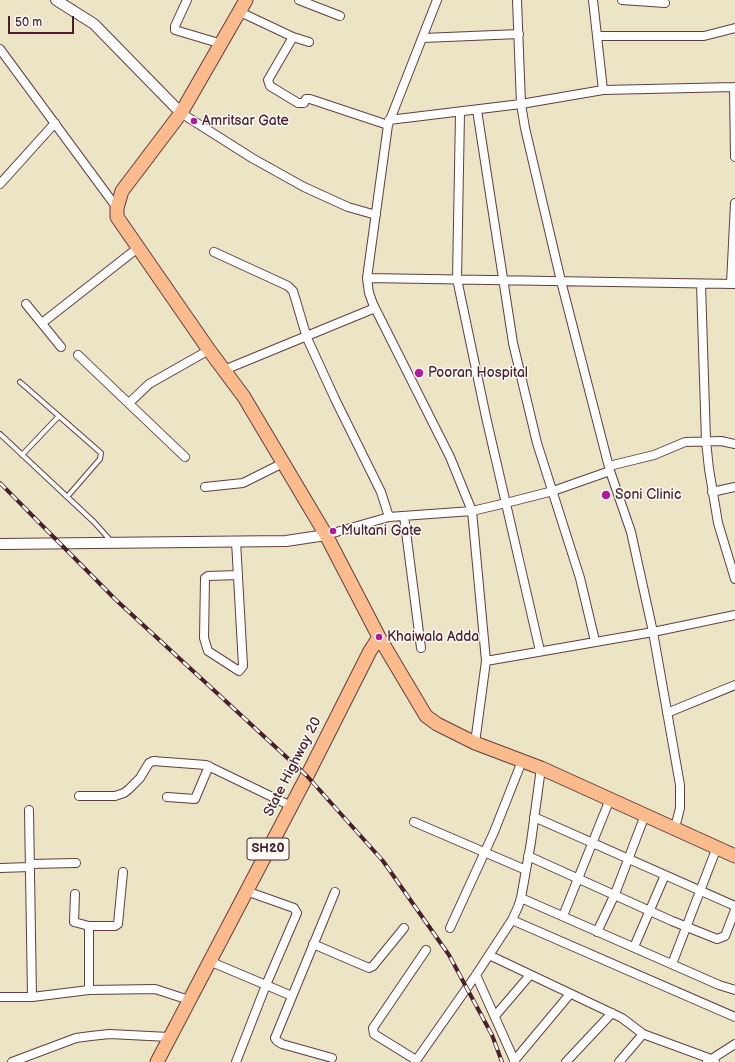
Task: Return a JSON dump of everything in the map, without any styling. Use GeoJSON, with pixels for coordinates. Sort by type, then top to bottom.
{"type":"FeatureCollection","features":[{"type":"Feature","properties":{"kind":"main road"},"geometry":{"type":"LineString","coordinates":[[243,6],[181,113],[122,191],[117,208],[118,217],[209,350],[244,397],[326,535],[379,637],[426,716],[437,724],[475,743],[541,768],[735,856]]}},
{"type":"Feature","properties":{"kind":"main road","name":"State Highway 20"},"geometry":{"type":"LineString","coordinates":[[157,1062],[370,651],[379,637]]}},
{"type":"Feature","properties":{"kind":"street"},"geometry":{"type":"LineString","coordinates":[[56,0],[94,24],[181,113],[252,158],[317,194],[348,207],[376,215]]}},
{"type":"Feature","properties":{"kind":"street"},"geometry":{"type":"LineString","coordinates":[[187,0],[175,26],[175,30],[222,44]]}},
{"type":"Feature","properties":{"kind":"street"},"geometry":{"type":"LineString","coordinates":[[299,0],[340,16]]}},
{"type":"Feature","properties":{"kind":"street"},"geometry":{"type":"LineString","coordinates":[[437,0],[389,123],[367,278],[369,293],[375,308],[450,457],[472,511],[486,661],[475,743]]}},
{"type":"Feature","properties":{"kind":"street"},"geometry":{"type":"LineString","coordinates":[[517,0],[521,104],[561,281],[609,468],[631,532],[653,632],[680,785],[680,808],[675,828]]}},
{"type":"Feature","properties":{"kind":"street"},"geometry":{"type":"LineString","coordinates":[[593,0],[603,90]]}},
{"type":"Feature","properties":{"kind":"street"},"geometry":{"type":"LineString","coordinates":[[622,0],[666,3]]}},
{"type":"Feature","properties":{"kind":"street"},"geometry":{"type":"LineString","coordinates":[[243,6],[293,37],[309,42]]}},
{"type":"Feature","properties":{"kind":"street"},"geometry":{"type":"LineString","coordinates":[[597,36],[704,36],[735,28]]}},
{"type":"Feature","properties":{"kind":"street"},"geometry":{"type":"LineString","coordinates":[[423,38],[519,34]]}},
{"type":"Feature","properties":{"kind":"street"},"geometry":{"type":"LineString","coordinates":[[293,37],[268,80],[270,86],[298,103],[304,103],[306,99],[310,99],[389,123],[521,104],[603,90],[735,86],[735,156]]}},
{"type":"Feature","properties":{"kind":"street"},"geometry":{"type":"LineString","coordinates":[[0,49],[117,208]]}},
{"type":"Feature","properties":{"kind":"street"},"geometry":{"type":"LineString","coordinates":[[477,110],[502,280],[513,343],[538,443],[580,578],[595,641]]}},
{"type":"Feature","properties":{"kind":"street"},"geometry":{"type":"LineString","coordinates":[[460,113],[457,279],[540,651]]}},
{"type":"Feature","properties":{"kind":"street"},"geometry":{"type":"LineString","coordinates":[[0,184],[55,124]]}},
{"type":"Feature","properties":{"kind":"street"},"geometry":{"type":"LineString","coordinates":[[367,278],[733,284],[735,203]]}},
{"type":"Feature","properties":{"kind":"street"},"geometry":{"type":"LineString","coordinates":[[42,324],[139,247]]}},
{"type":"Feature","properties":{"kind":"street"},"geometry":{"type":"LineString","coordinates":[[214,252],[291,289],[306,335],[335,399],[382,492],[389,518]]}},
{"type":"Feature","properties":{"kind":"street"},"geometry":{"type":"LineString","coordinates":[[701,284],[706,441],[712,492],[718,523],[735,578]]}},
{"type":"Feature","properties":{"kind":"street"},"geometry":{"type":"LineString","coordinates":[[26,304],[61,347]]}},
{"type":"Feature","properties":{"kind":"street"},"geometry":{"type":"LineString","coordinates":[[224,370],[306,335],[375,308]]}},
{"type":"Feature","properties":{"kind":"street"},"geometry":{"type":"LineString","coordinates":[[129,404],[149,384],[209,350]]}},
{"type":"Feature","properties":{"kind":"street"},"geometry":{"type":"LineString","coordinates":[[78,355],[185,457]]}},
{"type":"Feature","properties":{"kind":"street"},"geometry":{"type":"LineString","coordinates":[[0,544],[286,540],[326,535],[389,518],[472,511],[506,504],[553,491],[609,468],[654,454],[685,442],[721,441],[735,444]]}},
{"type":"Feature","properties":{"kind":"street"},"geometry":{"type":"LineString","coordinates":[[204,487],[240,484],[283,463]]}},
{"type":"Feature","properties":{"kind":"street"},"geometry":{"type":"LineString","coordinates":[[712,492],[735,488]]}},
{"type":"Feature","properties":{"kind":"street"},"geometry":{"type":"LineString","coordinates":[[404,516],[421,648]]}},
{"type":"Feature","properties":{"kind":"street"},"geometry":{"type":"LineString","coordinates":[[236,541],[238,575],[243,666],[239,671],[207,649],[204,638],[204,578],[208,576],[238,575]]}},
{"type":"Feature","properties":{"kind":"street"},"geometry":{"type":"LineString","coordinates":[[486,661],[735,616]]}},
{"type":"Feature","properties":{"kind":"street"},"geometry":{"type":"LineString","coordinates":[[667,713],[735,685]]}},
{"type":"Feature","properties":{"kind":"street"},"geometry":{"type":"LineString","coordinates":[[79,796],[115,796],[124,793],[140,778],[152,761],[200,764],[209,766],[291,806]]}},
{"type":"Feature","properties":{"kind":"street"},"geometry":{"type":"LineString","coordinates":[[450,928],[522,761]]}},
{"type":"Feature","properties":{"kind":"street"},"geometry":{"type":"LineString","coordinates":[[167,797],[192,800],[197,798],[209,766]]}},
{"type":"Feature","properties":{"kind":"street"},"geometry":{"type":"LineString","coordinates":[[426,950],[373,1028],[374,1034],[416,1061],[512,920],[521,898],[541,768]]}},
{"type":"Feature","properties":{"kind":"street"},"geometry":{"type":"LineString","coordinates":[[563,916],[610,799]]}},
{"type":"Feature","properties":{"kind":"street"},"geometry":{"type":"LineString","coordinates":[[29,810],[32,997]]}},
{"type":"Feature","properties":{"kind":"street"},"geometry":{"type":"LineString","coordinates":[[597,932],[615,894],[645,815]]}},
{"type":"Feature","properties":{"kind":"street"},"geometry":{"type":"LineString","coordinates":[[534,817],[735,906]]}},
{"type":"Feature","properties":{"kind":"street"},"geometry":{"type":"LineString","coordinates":[[414,822],[526,870]]}},
{"type":"Feature","properties":{"kind":"street"},"geometry":{"type":"LineString","coordinates":[[672,964],[717,847]]}},
{"type":"Feature","properties":{"kind":"street"},"geometry":{"type":"LineString","coordinates":[[528,856],[686,927],[717,939],[721,938],[726,933],[735,910]]}},
{"type":"Feature","properties":{"kind":"street"},"geometry":{"type":"LineString","coordinates":[[0,868],[76,863]]}},
{"type":"Feature","properties":{"kind":"street"},"geometry":{"type":"LineString","coordinates":[[75,894],[74,922],[89,926],[115,926],[118,924],[123,872]]}},
{"type":"Feature","properties":{"kind":"street"},"geometry":{"type":"LineString","coordinates":[[634,947],[665,875]]}},
{"type":"Feature","properties":{"kind":"street"},"geometry":{"type":"LineString","coordinates":[[236,1062],[266,985],[297,913],[294,908],[246,891]]}},
{"type":"Feature","properties":{"kind":"street"},"geometry":{"type":"LineString","coordinates":[[332,1058],[294,1048],[277,1041],[275,1034],[335,892]]}},
{"type":"Feature","properties":{"kind":"street"},"geometry":{"type":"LineString","coordinates":[[521,898],[597,932],[735,990]]}},
{"type":"Feature","properties":{"kind":"street"},"geometry":{"type":"LineString","coordinates":[[512,920],[735,1017]]}},
{"type":"Feature","properties":{"kind":"street"},"geometry":{"type":"LineString","coordinates":[[89,926],[90,990]]}},
{"type":"Feature","properties":{"kind":"street"},"geometry":{"type":"LineString","coordinates":[[313,944],[369,968],[373,966],[404,928]]}},
{"type":"Feature","properties":{"kind":"street"},"geometry":{"type":"LineString","coordinates":[[489,955],[627,1020],[643,1034],[711,1061],[735,1044]]}},
{"type":"Feature","properties":{"kind":"street"},"geometry":{"type":"LineString","coordinates":[[209,961],[292,996]]}},
{"type":"Feature","properties":{"kind":"street"},"geometry":{"type":"LineString","coordinates":[[476,975],[514,1061],[570,994]]}},
{"type":"Feature","properties":{"kind":"street"},"geometry":{"type":"LineString","coordinates":[[494,1016],[530,975]]}},
{"type":"Feature","properties":{"kind":"street"},"geometry":{"type":"LineString","coordinates":[[0,997],[32,997],[90,990],[155,989],[167,991],[189,1000]]}},
{"type":"Feature","properties":{"kind":"street"},"geometry":{"type":"LineString","coordinates":[[566,1062],[612,1013]]}},
{"type":"Feature","properties":{"kind":"street"},"geometry":{"type":"LineString","coordinates":[[12,1062],[76,1038],[110,1034],[169,1037]]}},
{"type":"Feature","properties":{"kind":"street"},"geometry":{"type":"LineString","coordinates":[[619,1062],[643,1034]]}},
{"type":"Feature","properties":{"kind":"lane"},"geometry":{"type":"LineString","coordinates":[[20,382],[102,454],[100,459],[67,497]]}},
{"type":"Feature","properties":{"kind":"lane"},"geometry":{"type":"LineString","coordinates":[[22,455],[59,416]]}},
{"type":"Feature","properties":{"kind":"lane"},"geometry":{"type":"LineString","coordinates":[[0,434],[112,542]]}},
{"type":"Feature","properties":{"kind":"railway"},"geometry":{"type":"LineString","coordinates":[[0,483],[116,600],[307,776],[383,861],[449,955],[492,1035],[502,1062]]}},
{"type":"Feature","properties":{"kind":"place","name":"Amritsar Gate"},"geometry":{"type":"Point","coordinates":[194,121]}},
{"type":"Feature","properties":{"kind":"place","name":"Pooran Hospital"},"geometry":{"type":"Point","coordinates":[419,373]}},
{"type":"Feature","properties":{"kind":"place","name":"Soni Clinic"},"geometry":{"type":"Point","coordinates":[606,495]}},
{"type":"Feature","properties":{"kind":"place","name":"Multani Gate"},"geometry":{"type":"Point","coordinates":[333,531]}},
{"type":"Feature","properties":{"kind":"place","name":"Khaiwala Adda"},"geometry":{"type":"Point","coordinates":[379,637]}}]}
